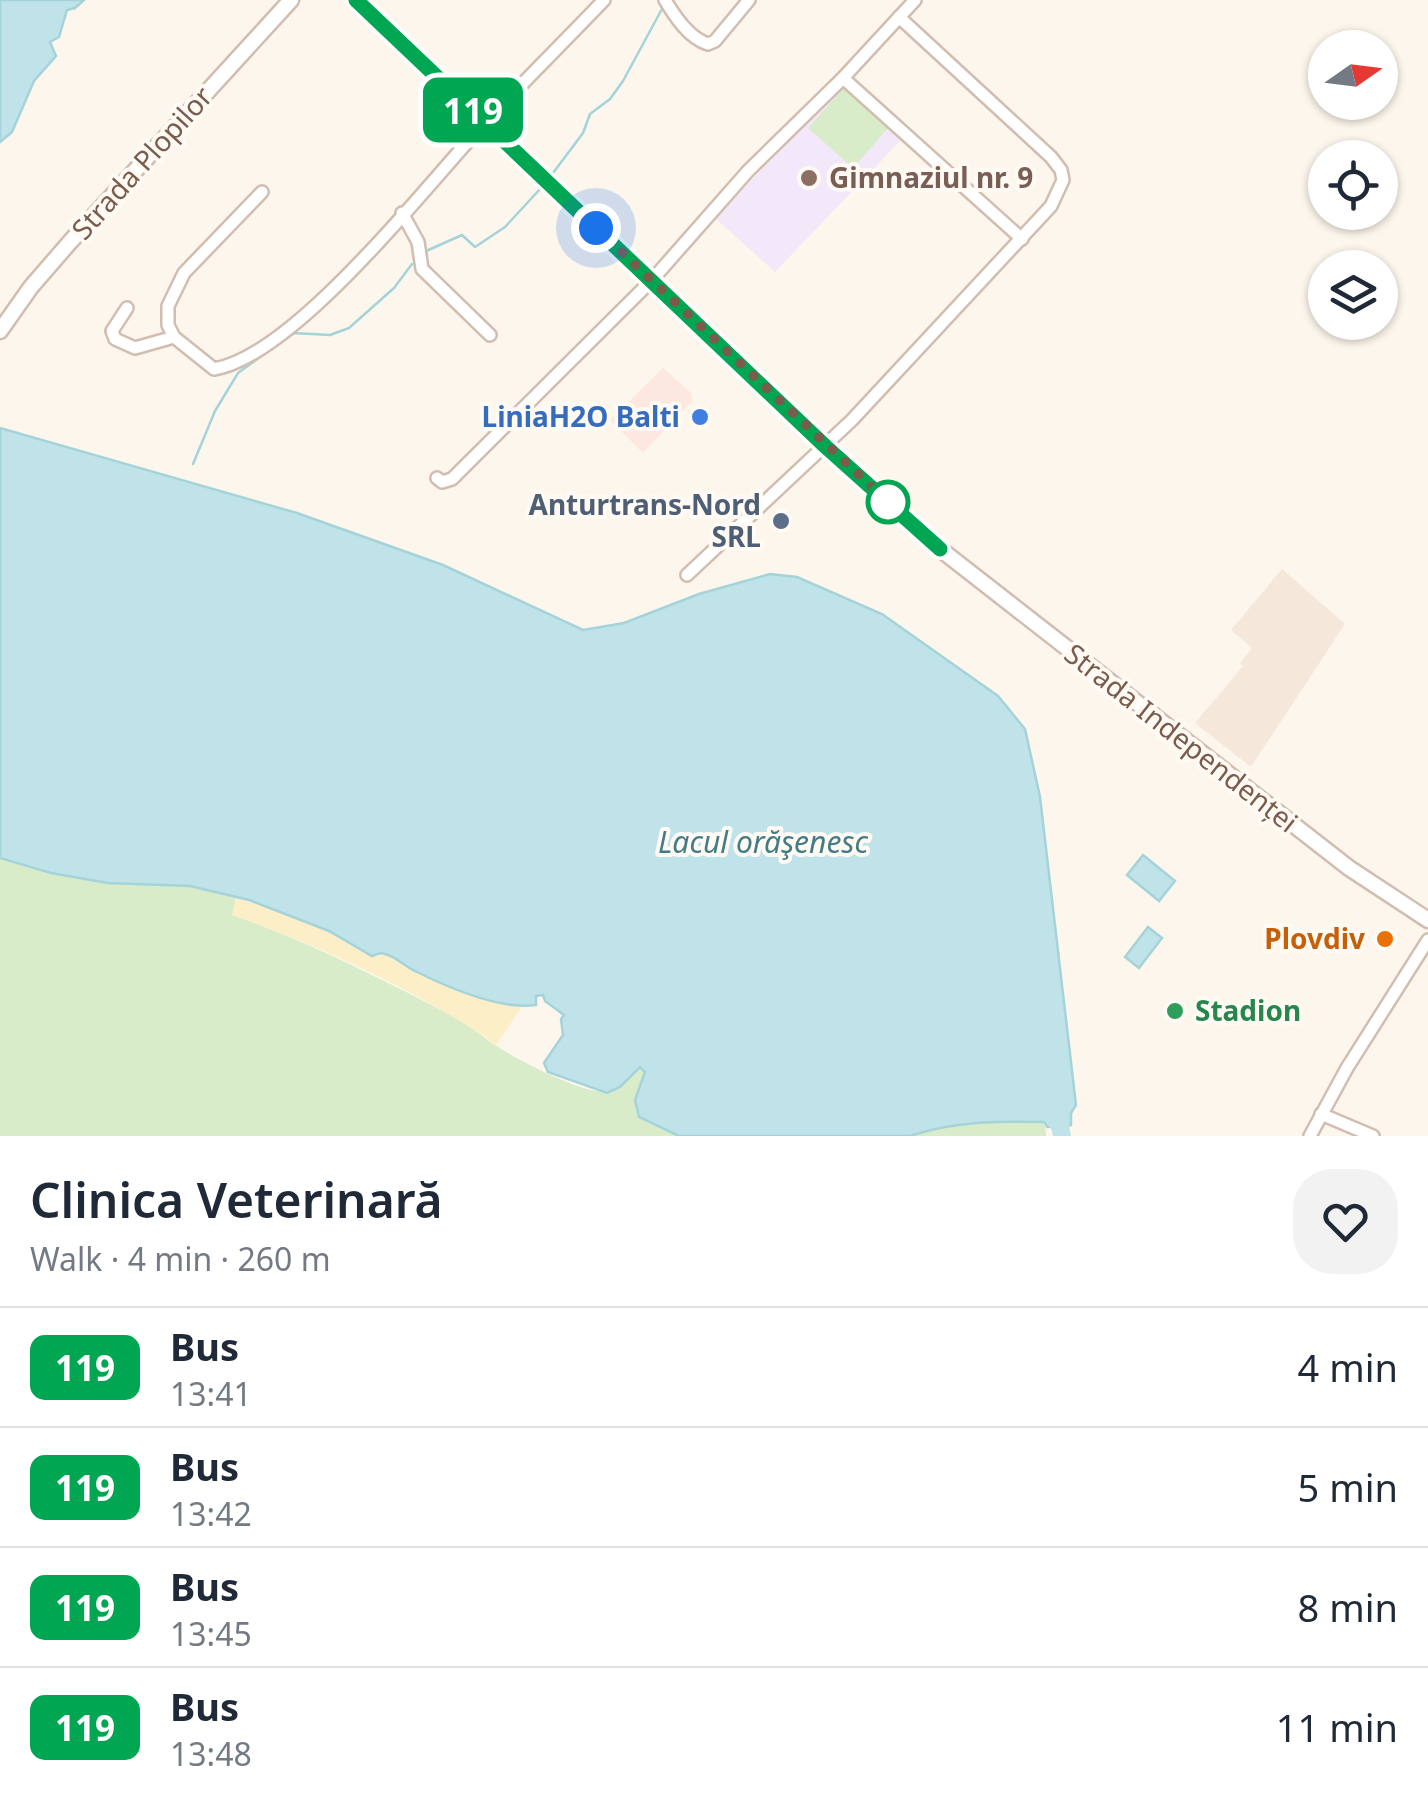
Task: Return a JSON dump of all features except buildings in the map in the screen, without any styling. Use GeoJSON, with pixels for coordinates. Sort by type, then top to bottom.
{"type":"FeatureCollection","features":[{"type":"Feature","properties":{"kind":"street","name":"Strada Plopilor"},"geometry":{"type":"LineString","coordinates":[[0,332],[31,287],[291,0]]}},
{"type":"Feature","properties":{"kind":"street","name":"Strada Independenței"},"geometry":{"type":"LineString","coordinates":[[356,0],[826,447],[940,549],[1349,868],[1428,920]]}},
{"type":"Feature","properties":{"kind":"street"},"geometry":{"type":"LineString","coordinates":[[262,192],[184,272],[170,300],[167,320],[174,336],[214,369],[261,351],[309,312],[604,0]]}},
{"type":"Feature","properties":{"kind":"street"},"geometry":{"type":"LineString","coordinates":[[665,0],[686,29],[708,44],[715,41],[749,0]]}},
{"type":"Feature","properties":{"kind":"street"},"geometry":{"type":"LineString","coordinates":[[436,478],[442,482],[452,479],[652,280],[748,171],[915,0]]}},
{"type":"Feature","properties":{"kind":"street"},"geometry":{"type":"LineString","coordinates":[[688,576],[826,447],[1022,239],[1062,188],[1061,170],[1050,157],[899,17]]}},
{"type":"Feature","properties":{"kind":"street"},"geometry":{"type":"LineString","coordinates":[[842,78],[1022,239]]}},
{"type":"Feature","properties":{"kind":"street"},"geometry":{"type":"LineString","coordinates":[[402,213],[418,242],[422,269],[490,335]]}},
{"type":"Feature","properties":{"kind":"street"},"geometry":{"type":"LineString","coordinates":[[127,308],[112,331],[115,339],[135,348],[174,336]]}},
{"type":"Feature","properties":{"kind":"street"},"geometry":{"type":"LineString","coordinates":[[1310,1136],[1346,1068],[1428,940]]}},
{"type":"Feature","properties":{"kind":"street"},"geometry":{"type":"LineString","coordinates":[[1321,1114],[1348,1131],[1373,1136]]}},
{"type":"Feature","properties":{"kind":"shaded area","name":"Gimnaziul nr. 9"},"geometry":{"type":"Polygon","coordinates":[[[842,85],[904,137],[775,272],[715,218],[842,85]]]}},
{"type":"Feature","properties":{"kind":"shaded area"},"geometry":{"type":"Polygon","coordinates":[[[663,368],[690,392],[693,400],[643,453],[610,420],[663,368]]]}},
{"type":"Feature","properties":{"kind":"shaded area"},"geometry":{"type":"Polygon","coordinates":[[[1282,569],[1345,624],[1251,767],[1195,723],[1243,666],[1240,663],[1252,648],[1231,630],[1282,569]]]}},
{"type":"Feature","properties":{"kind":"green space"},"geometry":{"type":"Polygon","coordinates":[[[844,88],[890,126],[853,168],[808,128],[844,88]]]}},
{"type":"Feature","properties":{"kind":"green space"},"geometry":{"type":"Polygon","coordinates":[[[0,858],[51,873],[108,883],[190,886],[236,898],[233,915],[318,949],[401,989],[558,1078],[605,1092],[617,1088],[640,1066],[645,1072],[635,1100],[637,1113],[720,1136],[0,1136],[0,858]]]}},
{"type":"Feature","properties":{"kind":"green space"},"geometry":{"type":"Polygon","coordinates":[[[948,1119],[1045,1122],[1046,1136],[895,1136],[948,1119]]]}},
{"type":"Feature","properties":{"kind":"sand"},"geometry":{"type":"Polygon","coordinates":[[[236,898],[328,926],[372,956],[390,955],[449,987],[522,1007],[496,1045],[368,971],[232,915],[236,898]]]}},
{"type":"Feature","properties":{"kind":"water"},"geometry":{"type":"Polygon","coordinates":[[[0,0],[84,0],[67,10],[59,37],[50,42],[56,56],[34,81],[12,132],[0,142],[0,0]]]}},
{"type":"Feature","properties":{"kind":"water","name":"Lacul orăşenesc"},"geometry":{"type":"Polygon","coordinates":[[[0,428],[297,513],[443,565],[583,630],[624,623],[699,594],[770,574],[797,577],[882,614],[998,696],[1025,729],[1040,797],[1076,1105],[1071,1125],[977,1123],[910,1136],[679,1136],[639,1117],[635,1100],[645,1072],[640,1067],[620,1087],[607,1093],[548,1072],[544,1063],[563,1035],[564,1015],[543,995],[536,996],[536,1005],[522,1006],[474,996],[428,978],[391,956],[372,956],[329,931],[249,900],[190,886],[108,883],[51,873],[0,858],[0,428]]]}},
{"type":"Feature","properties":{"kind":"water"},"geometry":{"type":"Polygon","coordinates":[[[1143,855],[1175,881],[1159,901],[1127,875],[1143,855]]]}},
{"type":"Feature","properties":{"kind":"water"},"geometry":{"type":"Polygon","coordinates":[[[1148,927],[1162,938],[1139,968],[1125,957],[1148,927]]]}},
{"type":"Feature","properties":{"kind":"waterway"},"geometry":{"type":"LineString","coordinates":[[553,173],[583,133],[590,114],[610,99],[623,81],[663,7]]}},
{"type":"Feature","properties":{"kind":"waterway"},"geometry":{"type":"LineString","coordinates":[[424,252],[462,235],[475,247],[505,227],[541,188]]}},
{"type":"Feature","properties":{"kind":"waterway"},"geometry":{"type":"LineString","coordinates":[[193,464],[215,411],[238,373],[293,333],[330,335],[349,328],[394,288],[412,264]]}},
{"type":"Feature","properties":{"kind":"waterway"},"geometry":{"type":"LineString","coordinates":[[1045,1107],[1060,1126],[1062,1136]]}},
{"type":"Feature","properties":{"kind":"bus line","name":"119"},"geometry":{"type":"LineString","coordinates":[[356,0],[826,447],[940,549]]}},
{"type":"Feature","properties":{"kind":"place","name":"Gimnaziul nr. 9"},"geometry":{"type":"Point","coordinates":[809,178]}},
{"type":"Feature","properties":{"kind":"place","name":"LiniaH2O Balti"},"geometry":{"type":"Point","coordinates":[700,417]}},
{"type":"Feature","properties":{"kind":"place","name":"Anturtrans-Nord SRL"},"geometry":{"type":"Point","coordinates":[781,521]}},
{"type":"Feature","properties":{"kind":"place","name":"Plovdiv"},"geometry":{"type":"Point","coordinates":[1385,939]}},
{"type":"Feature","properties":{"kind":"place","name":"Stadion"},"geometry":{"type":"Point","coordinates":[1175,1011]}},
{"type":"Feature","properties":{"kind":"route"},"geometry":{"type":"LineString","coordinates":[[596,228],[888,502]]}}]}
